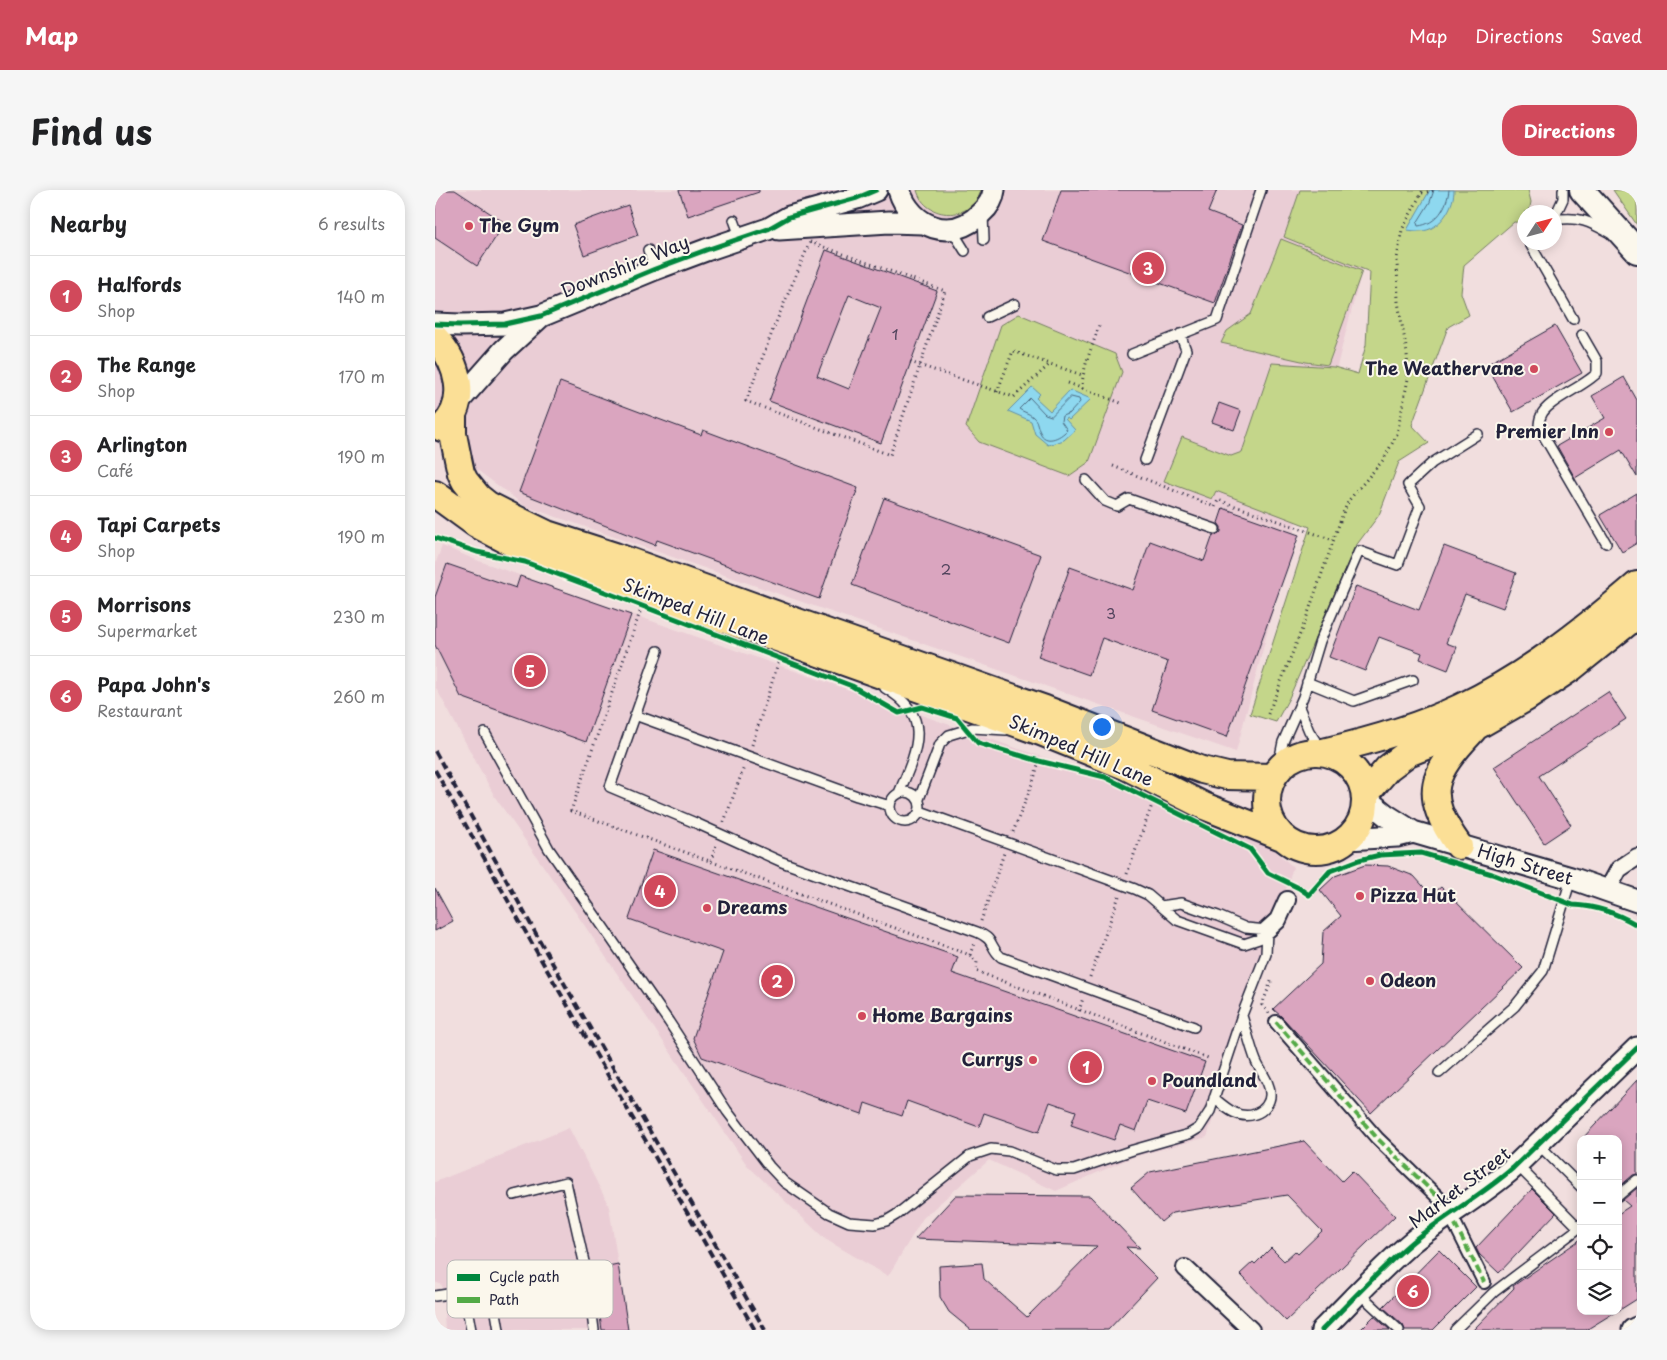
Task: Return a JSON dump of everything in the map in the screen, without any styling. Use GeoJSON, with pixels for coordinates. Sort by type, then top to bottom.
{"type":"FeatureCollection","features":[{"type":"Feature","properties":{"kind":"main road"},"geometry":{"type":"LineString","coordinates":[[1582,190],[1634,247]]}},
{"type":"Feature","properties":{"kind":"main road","name":"Skimped Hill Lane"},"geometry":{"type":"LineString","coordinates":[[435,338],[447,353],[454,366],[459,388],[453,434],[461,473],[472,490],[483,501],[499,511],[547,534],[615,556],[1045,709],[1202,770],[1227,776],[1275,774]]}},
{"type":"Feature","properties":{"kind":"main road"},"geometry":{"type":"LineString","coordinates":[[435,434],[456,409]]}},
{"type":"Feature","properties":{"kind":"main road","name":"Skimped Hill Lane"},"geometry":{"type":"LineString","coordinates":[[435,494],[476,524],[516,545],[1041,732],[1125,766],[1204,806],[1281,836]]}},
{"type":"Feature","properties":{"kind":"main road"},"geometry":{"type":"LineString","coordinates":[[1323,752],[1344,760],[1358,774],[1365,797],[1365,808],[1361,823],[1348,839],[1336,846],[1318,851],[1298,847],[1281,836],[1272,824],[1267,806],[1269,788],[1275,774],[1290,759],[1307,752],[1323,752],[1380,738],[1461,707],[1551,654],[1576,636],[1637,585]]}},
{"type":"Feature","properties":{"kind":"main road"},"geometry":{"type":"LineString","coordinates":[[1365,797],[1388,768],[1408,753],[1477,726],[1526,698],[1552,681],[1637,615]]}},
{"type":"Feature","properties":{"kind":"main road"},"geometry":{"type":"LineString","coordinates":[[1459,846],[1437,808],[1435,787],[1441,769],[1477,726]]}},
{"type":"Feature","properties":{"kind":"street","name":"Downshire Way"},"geometry":{"type":"LineString","coordinates":[[768,229],[789,217],[857,198],[876,190]]}},
{"type":"Feature","properties":{"kind":"street"},"geometry":{"type":"LineString","coordinates":[[899,190],[904,204],[914,217],[923,223]]}},
{"type":"Feature","properties":{"kind":"street"},"geometry":{"type":"LineString","coordinates":[[952,228],[958,228],[973,222],[988,208],[994,190]]}},
{"type":"Feature","properties":{"kind":"street","name":"Downshire Way"},"geometry":{"type":"LineString","coordinates":[[435,324],[505,324],[541,316],[652,259],[706,250],[737,230],[792,229],[889,222],[923,223],[939,229],[952,228]]}},
{"type":"Feature","properties":{"kind":"street","name":"Downshire Way"},"geometry":{"type":"LineString","coordinates":[[456,409],[504,350],[541,316]]}},
{"type":"Feature","properties":{"kind":"street","name":"High Street"},"geometry":{"type":"LineString","coordinates":[[1365,797],[1386,815],[1413,832],[1571,878],[1637,901]]}},
{"type":"Feature","properties":{"kind":"street","name":"High Street"},"geometry":{"type":"LineString","coordinates":[[1348,839],[1397,836],[1413,832]]}},
{"type":"Feature","properties":{"kind":"street"},"geometry":{"type":"LineString","coordinates":[[1607,891],[1619,869],[1637,857]]}},
{"type":"Feature","properties":{"kind":"street"},"geometry":{"type":"LineString","coordinates":[[1267,930],[1278,920],[1287,900]]}},
{"type":"Feature","properties":{"kind":"street"},"geometry":{"type":"LineString","coordinates":[[1276,1022],[1377,1138],[1446,1207]]}},
{"type":"Feature","properties":{"kind":"street","name":"Market Street"},"geometry":{"type":"LineString","coordinates":[[1321,1330],[1410,1243],[1493,1186],[1637,1048]]}},
{"type":"Feature","properties":{"kind":"street"},"geometry":{"type":"LineString","coordinates":[[1455,1224],[1484,1282]]}},
{"type":"Feature","properties":{"kind":"street"},"geometry":{"type":"LineString","coordinates":[[1185,1268],[1251,1330]]}},
{"type":"Feature","properties":{"kind":"street"},"geometry":{"type":"LineString","coordinates":[[1633,1330],[1637,1328]]}},
{"type":"Feature","properties":{"kind":"lane"},"geometry":{"type":"LineString","coordinates":[[1131,354],[1217,320],[1261,190]]}},
{"type":"Feature","properties":{"kind":"lane"},"geometry":{"type":"LineString","coordinates":[[1560,205],[1563,199],[1563,190]]}},
{"type":"Feature","properties":{"kind":"lane"},"geometry":{"type":"LineString","coordinates":[[983,212],[984,240]]}},
{"type":"Feature","properties":{"kind":"lane"},"geometry":{"type":"LineString","coordinates":[[1562,219],[1586,220],[1634,247]]}},
{"type":"Feature","properties":{"kind":"lane"},"geometry":{"type":"LineString","coordinates":[[952,228],[965,251]]}},
{"type":"Feature","properties":{"kind":"lane"},"geometry":{"type":"LineString","coordinates":[[1534,250],[1573,319]]}},
{"type":"Feature","properties":{"kind":"lane"},"geometry":{"type":"LineString","coordinates":[[987,317],[1015,304]]}},
{"type":"Feature","properties":{"kind":"lane"},"geometry":{"type":"LineString","coordinates":[[1145,460],[1186,350],[1180,334]]}},
{"type":"Feature","properties":{"kind":"lane"},"geometry":{"type":"LineString","coordinates":[[1582,335],[1597,361],[1597,373],[1590,380],[1547,406],[1541,415],[1539,428],[1606,543]]}},
{"type":"Feature","properties":{"kind":"lane"},"geometry":{"type":"LineString","coordinates":[[1275,774],[1283,742],[1299,707],[1320,641],[1359,551],[1398,565],[1419,506],[1408,485],[1432,463],[1478,434]]}},
{"type":"Feature","properties":{"kind":"lane"},"geometry":{"type":"LineString","coordinates":[[1086,480],[1105,501],[1117,506],[1129,499],[1215,529]]}},
{"type":"Feature","properties":{"kind":"lane"},"geometry":{"type":"LineString","coordinates":[[658,650],[610,787],[782,862],[977,932],[989,939],[1001,957],[1194,1027]]}},
{"type":"Feature","properties":{"kind":"lane"},"geometry":{"type":"LineString","coordinates":[[829,656],[894,693],[911,710],[916,722],[918,740],[899,793],[893,798],[890,806],[892,815],[898,821],[911,821],[915,819],[920,811],[919,799],[940,744],[949,735],[973,728],[1041,732]]}},
{"type":"Feature","properties":{"kind":"lane"},"geometry":{"type":"LineString","coordinates":[[1307,682],[1354,701],[1413,680]]}},
{"type":"Feature","properties":{"kind":"lane"},"geometry":{"type":"LineString","coordinates":[[1299,707],[1309,731],[1323,752]]}},
{"type":"Feature","properties":{"kind":"lane"},"geometry":{"type":"LineString","coordinates":[[635,715],[857,796],[890,806]]}},
{"type":"Feature","properties":{"kind":"lane"},"geometry":{"type":"LineString","coordinates":[[485,732],[549,849],[757,1152],[784,1182],[849,1222],[864,1224],[886,1222],[970,1156],[991,1149],[1009,1150],[1056,1170],[1063,1171],[1083,1168],[1133,1150],[1189,1134],[1199,1128],[1206,1119],[1242,1015],[1266,954],[1267,930]]}},
{"type":"Feature","properties":{"kind":"lane"},"geometry":{"type":"LineString","coordinates":[[899,793],[912,793],[919,799]]}},
{"type":"Feature","properties":{"kind":"lane"},"geometry":{"type":"LineString","coordinates":[[920,811],[1148,895],[1177,920],[1244,944],[1259,939],[1267,930]]}},
{"type":"Feature","properties":{"kind":"lane"},"geometry":{"type":"LineString","coordinates":[[1439,1073],[1515,1006],[1543,971],[1571,878]]}},
{"type":"Feature","properties":{"kind":"lane"},"geometry":{"type":"LineString","coordinates":[[1161,906],[1181,903],[1219,916],[1245,928],[1267,930]]}},
{"type":"Feature","properties":{"kind":"lane"},"geometry":{"type":"LineString","coordinates":[[1214,1098],[1230,1111],[1247,1116],[1259,1112],[1267,1105],[1270,1093],[1256,1060],[1242,1015]]}},
{"type":"Feature","properties":{"kind":"lane"},"geometry":{"type":"LineString","coordinates":[[1537,1144],[1577,1183]]}},
{"type":"Feature","properties":{"kind":"lane"},"geometry":{"type":"LineString","coordinates":[[1455,1330],[1494,1292],[1579,1228],[1517,1164]]}},
{"type":"Feature","properties":{"kind":"lane"},"geometry":{"type":"LineString","coordinates":[[1622,1193],[1637,1180]]}},
{"type":"Feature","properties":{"kind":"lane"},"geometry":{"type":"LineString","coordinates":[[514,1195],[566,1182],[584,1260]]}},
{"type":"Feature","properties":{"kind":"lane"},"geometry":{"type":"LineString","coordinates":[[1484,1282],[1494,1292]]}},
{"type":"Feature","properties":{"kind":"lane"},"geometry":{"type":"LineString","coordinates":[[1359,1293],[1399,1330]]}},
{"type":"Feature","properties":{"kind":"path"},"geometry":{"type":"LineString","coordinates":[[1268,714],[1306,618],[1349,500],[1384,458],[1397,434],[1408,379],[1407,353],[1398,302],[1397,258],[1402,230],[1423,191],[1436,190]]}},
{"type":"Feature","properties":{"kind":"path"},"geometry":{"type":"LineString","coordinates":[[811,242],[945,291],[920,366],[890,455],[745,401],[774,326],[811,242]]}},
{"type":"Feature","properties":{"kind":"path"},"geometry":{"type":"LineString","coordinates":[[1082,389],[1082,375],[1096,339],[1100,322]]}},
{"type":"Feature","properties":{"kind":"path"},"geometry":{"type":"LineString","coordinates":[[997,392],[1013,351],[1082,375]]}},
{"type":"Feature","properties":{"kind":"path"},"geometry":{"type":"LineString","coordinates":[[911,362],[1014,397],[1050,364]]}},
{"type":"Feature","properties":{"kind":"path"},"geometry":{"type":"LineString","coordinates":[[1068,384],[1121,403]]}},
{"type":"Feature","properties":{"kind":"path"},"geometry":{"type":"LineString","coordinates":[[1113,466],[1215,507],[1218,500],[1333,540]]}},
{"type":"Feature","properties":{"kind":"path"},"geometry":{"type":"LineString","coordinates":[[777,670],[780,658]]}},
{"type":"Feature","properties":{"kind":"path"},"geometry":{"type":"LineString","coordinates":[[970,955],[1003,856],[1010,844],[1039,761]]}},
{"type":"Feature","properties":{"kind":"path"},"geometry":{"type":"LineString","coordinates":[[1079,1011],[1153,802]]}},
{"type":"Feature","properties":{"kind":"path"},"geometry":{"type":"LineString","coordinates":[[711,861],[970,955],[977,962],[976,972],[1208,1058]]}},
{"type":"Feature","properties":{"kind":"path"},"geometry":{"type":"LineString","coordinates":[[1272,978],[1262,1006],[1276,1022]]}},
{"type":"Feature","properties":{"kind":"shaded area"},"geometry":{"type":"Polygon","coordinates":[[[435,190],[1383,190],[1236,752],[525,506],[435,438],[435,190]]]}},
{"type":"Feature","properties":{"kind":"shaded area"},"geometry":{"type":"Polygon","coordinates":[[[442,546],[479,561],[1252,830],[1293,867],[1207,1137],[1133,1157],[1056,1191],[989,1160],[923,1218],[888,1276],[825,1239],[747,1165],[495,797],[435,686],[435,565],[442,546]]]}},
{"type":"Feature","properties":{"kind":"shaded area"},"geometry":{"type":"Polygon","coordinates":[[[569,1128],[609,1206],[628,1330],[445,1330],[442,1285],[435,1282],[435,1182],[569,1128]]]}},
{"type":"Feature","properties":{"kind":"green space"},"geometry":{"type":"Polygon","coordinates":[[[917,190],[981,190],[969,208],[949,214],[929,208],[917,190]]]}},
{"type":"Feature","properties":{"kind":"green space"},"geometry":{"type":"Polygon","coordinates":[[[1300,190],[1528,190],[1531,202],[1530,205],[1517,205],[1517,222],[1514,222],[1464,265],[1461,293],[1469,315],[1448,327],[1412,425],[1429,443],[1399,462],[1379,515],[1355,547],[1289,698],[1276,722],[1250,714],[1310,527],[1216,491],[1212,499],[1164,481],[1182,437],[1231,456],[1242,452],[1272,363],[1334,367],[1358,374],[1366,345],[1370,272],[1284,237],[1300,190]]]}},
{"type":"Feature","properties":{"kind":"green space"},"geometry":{"type":"Polygon","coordinates":[[[1613,190],[1637,190],[1637,225],[1613,190]]]}},
{"type":"Feature","properties":{"kind":"green space"},"geometry":{"type":"Polygon","coordinates":[[[1281,239],[1362,271],[1328,365],[1221,343],[1227,331],[1251,314],[1281,239]]]}},
{"type":"Feature","properties":{"kind":"green space"},"geometry":{"type":"Polygon","coordinates":[[[1019,314],[1115,354],[1122,372],[1089,462],[1069,476],[979,442],[966,427],[1001,325],[1019,314]]]}},
{"type":"Feature","properties":{"kind":"water"},"geometry":{"type":"Polygon","coordinates":[[[1430,190],[1454,190],[1454,196],[1444,218],[1430,229],[1422,231],[1407,230],[1430,190]]]}},
{"type":"Feature","properties":{"kind":"water"},"geometry":{"type":"Polygon","coordinates":[[[1032,387],[1040,394],[1036,398],[1050,411],[1070,390],[1091,399],[1069,420],[1065,419],[1075,430],[1064,440],[1048,445],[1035,434],[1031,421],[1008,411],[1032,387]]]}},
{"type":"Feature","properties":{"kind":"building","name":"The Gym"},"geometry":{"type":"Polygon","coordinates":[[[435,190],[455,190],[505,223],[477,266],[435,238],[435,190]]]}},
{"type":"Feature","properties":{"kind":"building"},"geometry":{"type":"Polygon","coordinates":[[[679,190],[759,190],[759,192],[688,216],[679,190]]]}},
{"type":"Feature","properties":{"kind":"building"},"geometry":{"type":"Polygon","coordinates":[[[1061,190],[1217,190],[1208,212],[1242,225],[1215,303],[1043,241],[1061,190]]]}},
{"type":"Feature","properties":{"kind":"building"},"geometry":{"type":"Polygon","coordinates":[[[628,205],[638,235],[584,255],[573,225],[628,205]]]}},
{"type":"Feature","properties":{"kind":"building"},"geometry":{"type":"Polygon","coordinates":[[[826,250],[937,291],[881,443],[769,401],[826,250]],[[849,295],[817,376],[849,389],[881,308],[849,295]]]}},
{"type":"Feature","properties":{"kind":"building","name":"The Weathervane"},"geometry":{"type":"Polygon","coordinates":[[[1555,326],[1582,373],[1513,412],[1486,365],[1555,326]]]}},
{"type":"Feature","properties":{"kind":"building","name":"Premier Inn"},"geometry":{"type":"Polygon","coordinates":[[[1624,377],[1637,400],[1637,477],[1621,450],[1575,478],[1557,446],[1605,418],[1592,396],[1624,377]]]}},
{"type":"Feature","properties":{"kind":"building"},"geometry":{"type":"Polygon","coordinates":[[[560,382],[701,435],[703,430],[858,488],[819,599],[657,540],[655,545],[519,492],[560,382]]]}},
{"type":"Feature","properties":{"kind":"building"},"geometry":{"type":"Polygon","coordinates":[[[1219,403],[1241,411],[1234,430],[1212,422],[1219,403]]]}},
{"type":"Feature","properties":{"kind":"building"},"geometry":{"type":"Polygon","coordinates":[[[1637,493],[1637,543],[1622,552],[1600,515],[1637,493]]]}},
{"type":"Feature","properties":{"kind":"building"},"geometry":{"type":"Polygon","coordinates":[[[884,498],[1041,555],[1009,643],[852,585],[884,498]]]}},
{"type":"Feature","properties":{"kind":"building"},"geometry":{"type":"Polygon","coordinates":[[[1223,508],[1299,535],[1227,737],[1152,710],[1168,662],[1102,638],[1089,675],[1038,657],[1070,567],[1133,590],[1150,541],[1204,561],[1213,535],[1221,532],[1221,527],[1218,523],[1223,508]]]}},
{"type":"Feature","properties":{"kind":"building"},"geometry":{"type":"Polygon","coordinates":[[[1444,546],[1516,573],[1503,608],[1465,594],[1446,643],[1457,647],[1448,670],[1420,659],[1422,653],[1379,637],[1365,671],[1329,657],[1356,586],[1419,610],[1444,546]]]}},
{"type":"Feature","properties":{"kind":"building"},"geometry":{"type":"Polygon","coordinates":[[[447,564],[516,588],[520,576],[631,615],[586,742],[461,697],[435,645],[435,597],[447,564]]]}},
{"type":"Feature","properties":{"kind":"building"},"geometry":{"type":"Polygon","coordinates":[[[1608,692],[1626,719],[1539,776],[1571,825],[1544,843],[1494,767],[1608,692]]]}},
{"type":"Feature","properties":{"kind":"building"},"geometry":{"type":"Polygon","coordinates":[[[653,850],[958,957],[952,973],[1205,1062],[1186,1114],[1147,1101],[1136,1131],[1120,1125],[1114,1140],[1071,1125],[1076,1111],[1050,1102],[1039,1132],[984,1113],[979,1127],[907,1101],[902,1116],[865,1103],[862,1114],[702,1057],[693,1038],[723,952],[629,919],[653,850]]]}},
{"type":"Feature","properties":{"kind":"building"},"geometry":{"type":"Polygon","coordinates":[[[1365,865],[1388,866],[1414,876],[1431,895],[1441,887],[1523,968],[1371,1113],[1273,1009],[1321,964],[1323,932],[1341,916],[1320,890],[1335,876],[1365,865]]]}},
{"type":"Feature","properties":{"kind":"building"},"geometry":{"type":"Polygon","coordinates":[[[435,888],[453,921],[435,931],[435,888]]]}},
{"type":"Feature","properties":{"kind":"building"},"geometry":{"type":"Polygon","coordinates":[[[1637,1080],[1637,1174],[1622,1185],[1622,1135],[1586,1135],[1637,1080]]]}},
{"type":"Feature","properties":{"kind":"building"},"geometry":{"type":"Polygon","coordinates":[[[1304,1141],[1342,1181],[1352,1171],[1395,1216],[1286,1321],[1240,1274],[1253,1262],[1255,1264],[1271,1248],[1284,1261],[1295,1251],[1298,1254],[1322,1231],[1287,1195],[1172,1213],[1161,1222],[1131,1188],[1150,1172],[1304,1141]]]}},
{"type":"Feature","properties":{"kind":"building"},"geometry":{"type":"Polygon","coordinates":[[[1637,1188],[1637,1299],[1622,1308],[1622,1211],[1630,1206],[1623,1200],[1637,1188]]]}},
{"type":"Feature","properties":{"kind":"building"},"geometry":{"type":"Polygon","coordinates":[[[1532,1189],[1556,1213],[1499,1273],[1479,1254],[1476,1248],[1532,1189]]]}},
{"type":"Feature","properties":{"kind":"building"},"geometry":{"type":"Polygon","coordinates":[[[956,1195],[1090,1196],[1140,1248],[1126,1247],[1157,1278],[1108,1330],[971,1330],[949,1312],[940,1297],[939,1266],[982,1263],[984,1279],[1027,1317],[1097,1246],[915,1239],[956,1195]]]}},
{"type":"Feature","properties":{"kind":"building"},"geometry":{"type":"Polygon","coordinates":[[[1577,1242],[1577,1315],[1610,1315],[1586,1330],[1473,1330],[1514,1288],[1513,1286],[1577,1242]]]}},
{"type":"Feature","properties":{"kind":"building"},"geometry":{"type":"Polygon","coordinates":[[[1439,1250],[1476,1287],[1433,1330],[1405,1330],[1403,1325],[1383,1307],[1439,1250]]]}},
{"type":"Feature","properties":{"kind":"building"},"geometry":{"type":"Polygon","coordinates":[[[618,1264],[628,1330],[602,1330],[600,1318],[613,1318],[613,1265],[618,1264]]]}},
{"type":"Feature","properties":{"kind":"building"},"geometry":{"type":"Polygon","coordinates":[[[1374,1316],[1390,1330],[1360,1330],[1374,1316]]]}},
{"type":"Feature","properties":{"kind":"railway"},"geometry":{"type":"LineString","coordinates":[[435,751],[546,952],[765,1330]]}},
{"type":"Feature","properties":{"kind":"railway"},"geometry":{"type":"LineString","coordinates":[[435,770],[539,956],[755,1330]]}},
{"type":"Feature","properties":{"kind":"marked path"},"geometry":{"type":"LineString","coordinates":[[1276,1022],[1377,1138],[1446,1207]]}},
{"type":"Feature","properties":{"kind":"marked path"},"geometry":{"type":"LineString","coordinates":[[1455,1224],[1484,1282]]}},
{"type":"Feature","properties":{"kind":"cycle path"},"geometry":{"type":"LineString","coordinates":[[435,324],[505,324],[541,316],[655,269],[768,229],[789,217],[857,198],[876,190]]}},
{"type":"Feature","properties":{"kind":"cycle path"},"geometry":{"type":"LineString","coordinates":[[435,538],[477,552],[525,562],[637,604],[852,686],[899,713],[922,707],[957,718],[978,743],[1039,761],[1105,777],[1250,849],[1268,873],[1309,895],[1330,871],[1359,860],[1380,855],[1421,853],[1492,874],[1573,905],[1606,911],[1637,925]]}},
{"type":"Feature","properties":{"kind":"cycle path"},"geometry":{"type":"LineString","coordinates":[[1322,1330],[1400,1252],[1513,1168],[1637,1048]]}},
{"type":"Feature","properties":{"kind":"place","name":"The Gym"},"geometry":{"type":"Point","coordinates":[469,226]}},
{"type":"Feature","properties":{"kind":"place","name":"Arlington"},"geometry":{"type":"Point","coordinates":[1148,268]}},
{"type":"Feature","properties":{"kind":"place","name":"The Weathervane"},"geometry":{"type":"Point","coordinates":[1534,369]}},
{"type":"Feature","properties":{"kind":"place","name":"Premier Inn"},"geometry":{"type":"Point","coordinates":[1609,432]}},
{"type":"Feature","properties":{"kind":"place","name":"Morrisons"},"geometry":{"type":"Point","coordinates":[530,671]}},
{"type":"Feature","properties":{"kind":"place","name":"Tapi Carpets"},"geometry":{"type":"Point","coordinates":[660,891]}},
{"type":"Feature","properties":{"kind":"place","name":"Pizza Hut"},"geometry":{"type":"Point","coordinates":[1360,896]}},
{"type":"Feature","properties":{"kind":"place","name":"Dreams"},"geometry":{"type":"Point","coordinates":[707,908]}},
{"type":"Feature","properties":{"kind":"place","name":"The Range"},"geometry":{"type":"Point","coordinates":[777,981]}},
{"type":"Feature","properties":{"kind":"place","name":"Odeon"},"geometry":{"type":"Point","coordinates":[1370,981]}},
{"type":"Feature","properties":{"kind":"place","name":"Home Bargains"},"geometry":{"type":"Point","coordinates":[862,1016]}},
{"type":"Feature","properties":{"kind":"place","name":"Currys"},"geometry":{"type":"Point","coordinates":[1033,1060]}},
{"type":"Feature","properties":{"kind":"place","name":"Halfords"},"geometry":{"type":"Point","coordinates":[1086,1067]}},
{"type":"Feature","properties":{"kind":"place","name":"Poundland"},"geometry":{"type":"Point","coordinates":[1152,1081]}},
{"type":"Feature","properties":{"kind":"place","name":"Papa John's"},"geometry":{"type":"Point","coordinates":[1413,1291]}}]}
